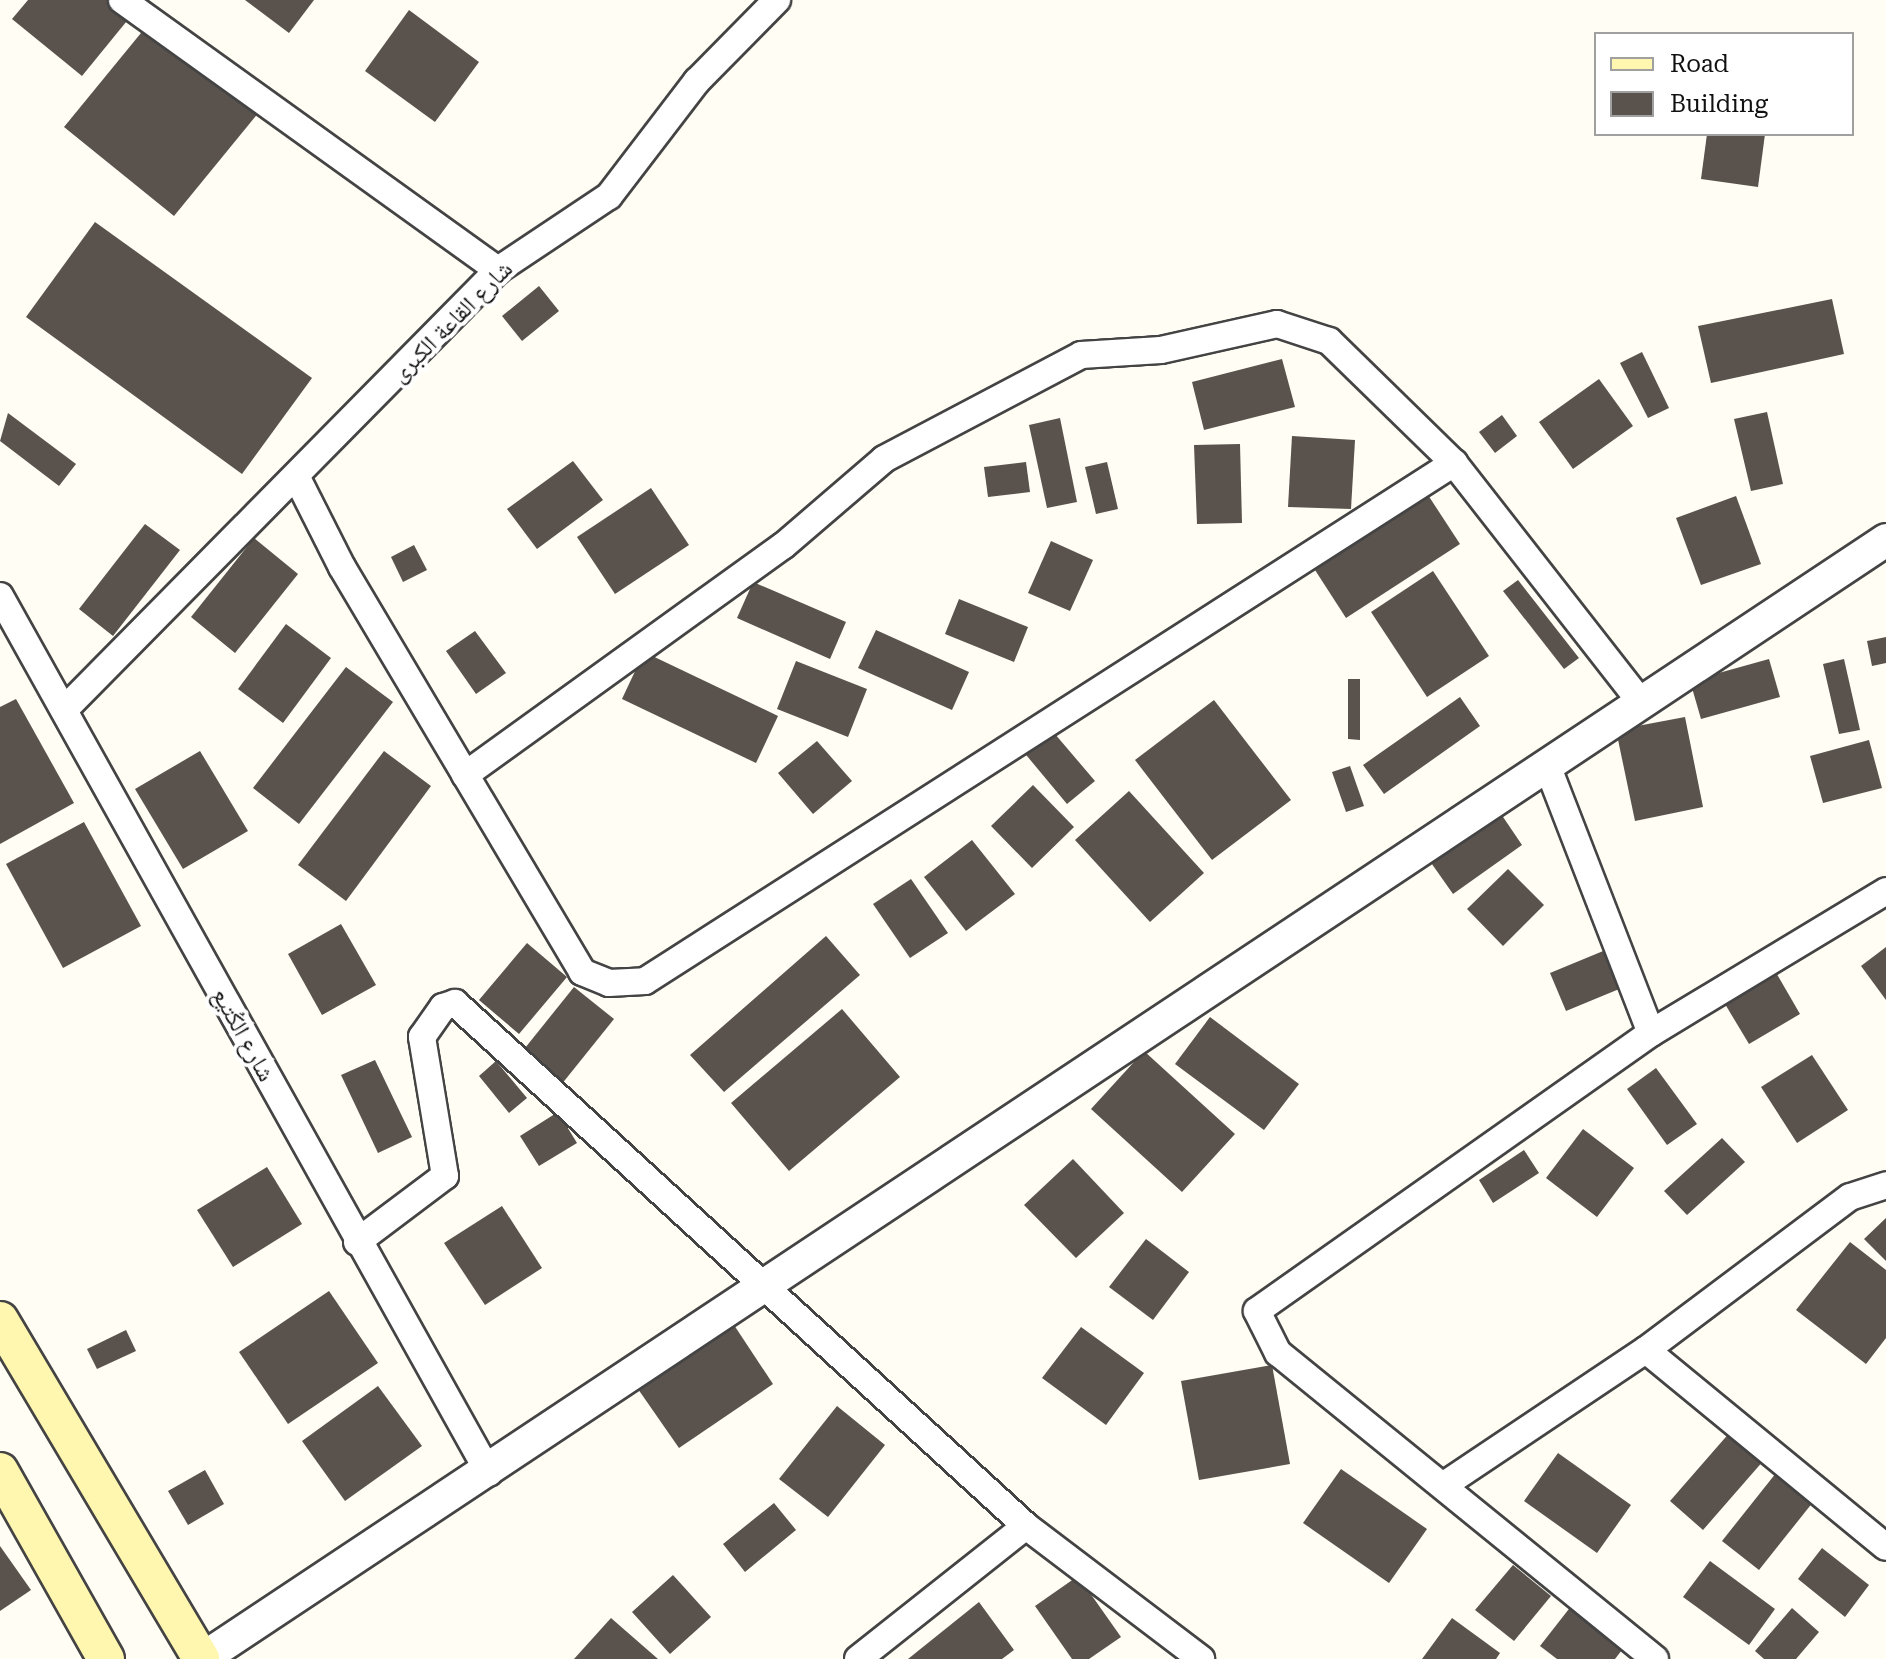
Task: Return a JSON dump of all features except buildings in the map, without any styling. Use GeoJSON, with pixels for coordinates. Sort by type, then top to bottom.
{"type":"FeatureCollection","features":[{"type":"Feature","properties":{"kind":"main road"},"geometry":{"type":"LineString","coordinates":[[0,1320],[202,1659]]}},
{"type":"Feature","properties":{"kind":"main road"},"geometry":{"type":"LineString","coordinates":[[0,1471],[106,1659]]}},
{"type":"Feature","properties":{"kind":"street"},"geometry":{"type":"LineString","coordinates":[[122,0],[498,270]]}},
{"type":"Feature","properties":{"kind":"street","name":"شارع القاعة الكبرى"},"geometry":{"type":"LineString","coordinates":[[64,710],[298,480],[498,270],[609,196],[697,81],[777,0]]}},
{"type":"Feature","properties":{"kind":"street"},"geometry":{"type":"LineString","coordinates":[[465,775],[783,546],[854,480],[1081,355],[1161,350],[1241,328],[1302,327],[1329,341],[1454,463],[1641,702]]}},
{"type":"Feature","properties":{"kind":"street"},"geometry":{"type":"LineString","coordinates":[[298,480],[465,775],[582,972],[609,983],[645,981],[1454,463]]}},
{"type":"Feature","properties":{"kind":"street"},"geometry":{"type":"LineString","coordinates":[[202,1659],[489,1473],[1886,540]]}},
{"type":"Feature","properties":{"kind":"street","name":"شارع الكُتيع"},"geometry":{"type":"LineString","coordinates":[[0,596],[357,1242],[489,1473]]}},
{"type":"Feature","properties":{"kind":"street"},"geometry":{"type":"LineString","coordinates":[[1547,765],[1651,1033]]}},
{"type":"Feature","properties":{"kind":"street"},"geometry":{"type":"LineString","coordinates":[[1655,1659],[1278,1353],[1257,1311],[1651,1033],[1886,891]]}},
{"type":"Feature","properties":{"kind":"street"},"geometry":{"type":"LineString","coordinates":[[357,1242],[445,1176],[422,1037],[443,1007],[455,1003],[1026,1526],[1201,1659]]}},
{"type":"Feature","properties":{"kind":"street"},"geometry":{"type":"LineString","coordinates":[[1444,1485],[1646,1350],[1850,1197],[1886,1185]]}},
{"type":"Feature","properties":{"kind":"street"},"geometry":{"type":"LineString","coordinates":[[1646,1350],[1886,1547]]}},
{"type":"Feature","properties":{"kind":"street"},"geometry":{"type":"LineString","coordinates":[[858,1659],[1026,1526]]}}]}
